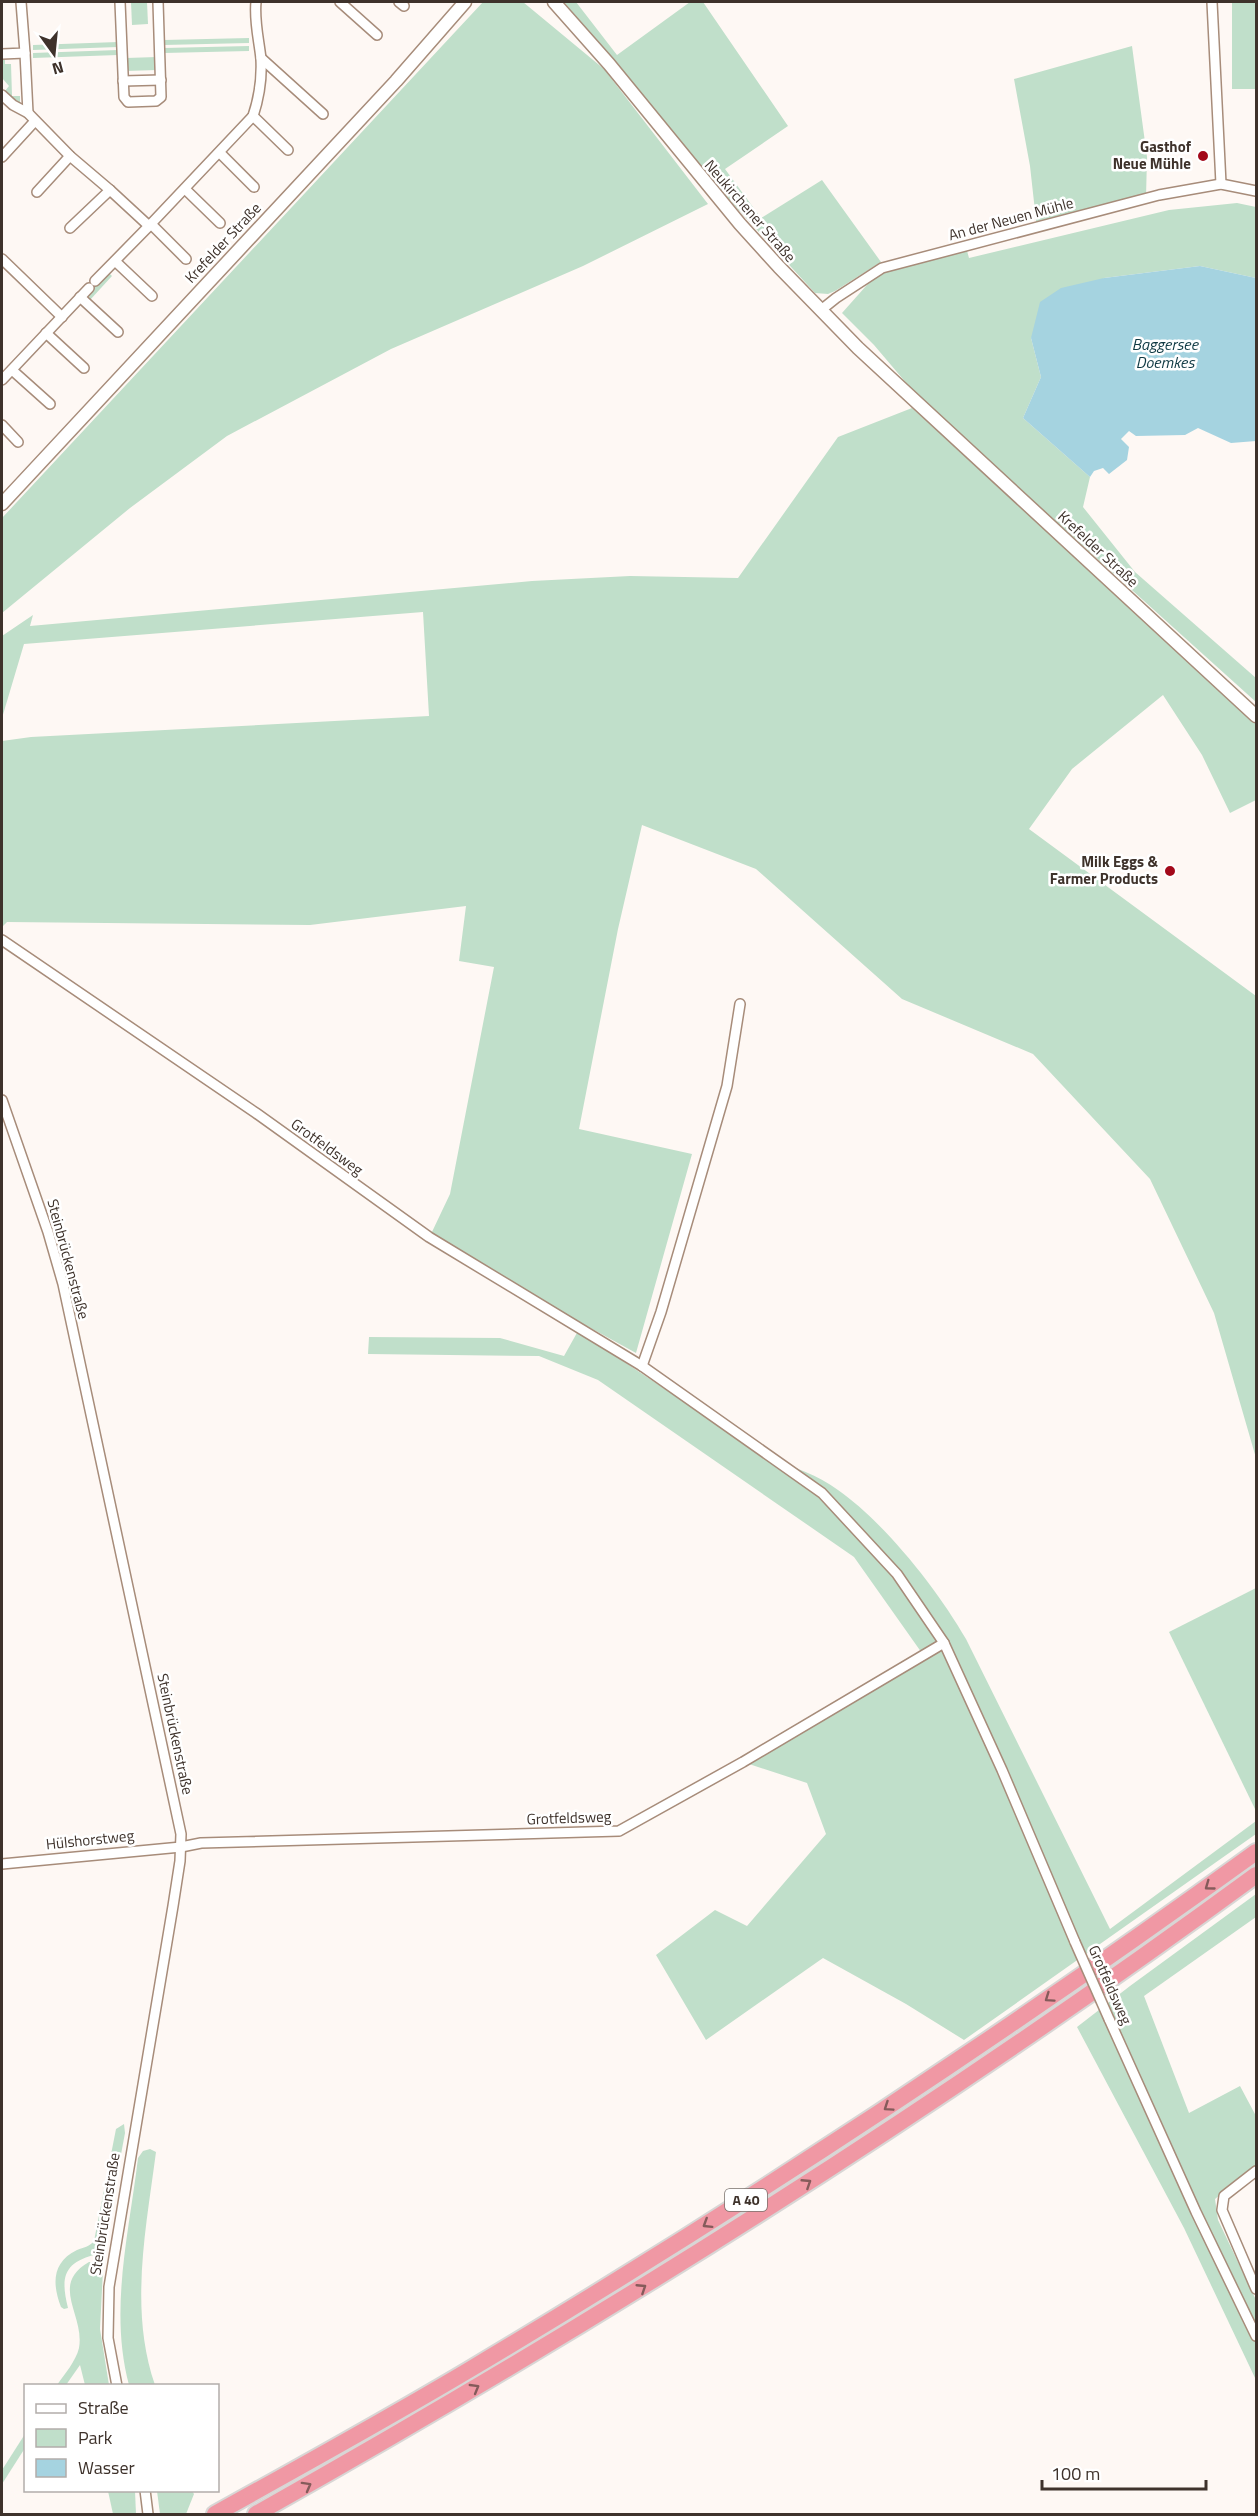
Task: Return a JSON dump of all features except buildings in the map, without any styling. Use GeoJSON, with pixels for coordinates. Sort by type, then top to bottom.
{"type":"FeatureCollection","features":[{"type":"Feature","properties":{"kind":"highway","name":"A 40"},"geometry":{"type":"LineString","coordinates":[[215,2514],[467,2372],[754,2195],[990,2040],[1257,1852]]}},
{"type":"Feature","properties":{"kind":"highway","name":"A 40"},"geometry":{"type":"LineString","coordinates":[[256,2514],[604,2312],[852,2154],[1003,2054],[1257,1875]]}},
{"type":"Feature","properties":{"kind":"main road","name":"Krefelder Straße"},"geometry":{"type":"LineString","coordinates":[[2,504],[396,81],[465,2]]}},
{"type":"Feature","properties":{"kind":"main road","name":"Neukirchener Straße"},"geometry":{"type":"LineString","coordinates":[[544,2],[573,24]]}},
{"type":"Feature","properties":{"kind":"main road","name":"Neukirchener Straße"},"geometry":{"type":"LineString","coordinates":[[554,2],[609,64],[740,224],[821,310],[919,404]]}},
{"type":"Feature","properties":{"kind":"main road","name":"Krefelder Straße"},"geometry":{"type":"LineString","coordinates":[[919,404],[1257,716]]}},
{"type":"Feature","properties":{"kind":"street"},"geometry":{"type":"LineString","coordinates":[[2,157],[31,117],[21,2]]}},
{"type":"Feature","properties":{"kind":"street"},"geometry":{"type":"LineString","coordinates":[[120,2],[124,97],[128,102],[156,101],[161,97],[158,2]]}},
{"type":"Feature","properties":{"kind":"street"},"geometry":{"type":"LineString","coordinates":[[2,380],[253,116],[258,100],[261,58],[257,42],[256,2]]}},
{"type":"Feature","properties":{"kind":"street"},"geometry":{"type":"LineString","coordinates":[[340,2],[377,35]]}},
{"type":"Feature","properties":{"kind":"street"},"geometry":{"type":"LineString","coordinates":[[1212,2],[1221,184]]}},
{"type":"Feature","properties":{"kind":"street"},"geometry":{"type":"LineString","coordinates":[[2,54],[25,53]]}},
{"type":"Feature","properties":{"kind":"street"},"geometry":{"type":"LineString","coordinates":[[261,58],[322,114]]}},
{"type":"Feature","properties":{"kind":"street"},"geometry":{"type":"LineString","coordinates":[[123,81],[161,80]]}},
{"type":"Feature","properties":{"kind":"street"},"geometry":{"type":"LineString","coordinates":[[2,95],[31,117],[69,156],[110,189],[186,259]]}},
{"type":"Feature","properties":{"kind":"street"},"geometry":{"type":"LineString","coordinates":[[253,116],[288,150]]}},
{"type":"Feature","properties":{"kind":"street"},"geometry":{"type":"LineString","coordinates":[[220,153],[254,186]]}},
{"type":"Feature","properties":{"kind":"street"},"geometry":{"type":"LineString","coordinates":[[37,192],[69,156]]}},
{"type":"Feature","properties":{"kind":"street","name":"An der Neuen Mühle"},"geometry":{"type":"LineString","coordinates":[[821,310],[882,268],[1019,234],[1146,198],[1221,184],[1257,191]]}},
{"type":"Feature","properties":{"kind":"street"},"geometry":{"type":"LineString","coordinates":[[70,228],[110,189]]}},
{"type":"Feature","properties":{"kind":"street"},"geometry":{"type":"LineString","coordinates":[[185,189],[220,223]]}},
{"type":"Feature","properties":{"kind":"street"},"geometry":{"type":"LineString","coordinates":[[2,259],[62,317]]}},
{"type":"Feature","properties":{"kind":"street"},"geometry":{"type":"LineString","coordinates":[[115,261],[152,296]]}},
{"type":"Feature","properties":{"kind":"street"},"geometry":{"type":"LineString","coordinates":[[81,297],[118,332]]}},
{"type":"Feature","properties":{"kind":"street"},"geometry":{"type":"LineString","coordinates":[[46,333],[84,368]]}},
{"type":"Feature","properties":{"kind":"street"},"geometry":{"type":"LineString","coordinates":[[12,370],[50,404]]}},
{"type":"Feature","properties":{"kind":"street"},"geometry":{"type":"LineString","coordinates":[[2,425],[18,442]]}},
{"type":"Feature","properties":{"kind":"street","name":"Grotfeldsweg"},"geometry":{"type":"LineString","coordinates":[[2,940],[246,1106],[429,1238],[642,1366],[822,1493],[897,1574],[944,1643],[1196,2212],[1257,2336]]}},
{"type":"Feature","properties":{"kind":"street"},"geometry":{"type":"LineString","coordinates":[[642,1366],[661,1312],[727,1086],[740,1004]]}},
{"type":"Feature","properties":{"kind":"street","name":"Steinbrückenstraße"},"geometry":{"type":"LineString","coordinates":[[2,1100],[48,1232],[63,1284],[181,1834],[181,1847],[109,2287],[108,2338],[117,2384]]}},
{"type":"Feature","properties":{"kind":"street","name":"Grotfeldsweg"},"geometry":{"type":"LineString","coordinates":[[181,1847],[201,1843],[619,1832],[743,1762],[944,1643]]}},
{"type":"Feature","properties":{"kind":"street","name":"Hülshorstweg"},"geometry":{"type":"LineString","coordinates":[[2,1864],[181,1847]]}},
{"type":"Feature","properties":{"kind":"street"},"geometry":{"type":"LineString","coordinates":[[1257,2171],[1224,2196],[1222,2210],[1257,2289]]}},
{"type":"Feature","properties":{"kind":"street"},"geometry":{"type":"LineString","coordinates":[[145,2492],[148,2514]]}},
{"type":"Feature","properties":{"kind":"green space"},"geometry":{"type":"Polygon","coordinates":[[[131,2],[147,2],[148,24],[132,25],[131,2]]]}},
{"type":"Feature","properties":{"kind":"green space"},"geometry":{"type":"Polygon","coordinates":[[[483,2],[523,2],[604,69],[708,204],[583,266],[391,349],[227,436],[130,508],[2,613],[2,518],[483,2]]]}},
{"type":"Feature","properties":{"kind":"green space"},"geometry":{"type":"Polygon","coordinates":[[[564,2],[576,2],[617,55],[690,2],[703,2],[788,126],[725,169],[761,218],[822,180],[881,262],[835,291],[828,294],[815,293],[734,205],[564,2]]]}},
{"type":"Feature","properties":{"kind":"green space"},"geometry":{"type":"Polygon","coordinates":[[[1232,2],[1256,2],[1256,89],[1232,89],[1232,2]]]}},
{"type":"Feature","properties":{"kind":"green space"},"geometry":{"type":"Polygon","coordinates":[[[249,38],[249,43],[164,45],[164,40],[249,38]]]}},
{"type":"Feature","properties":{"kind":"green space"},"geometry":{"type":"Polygon","coordinates":[[[118,42],[118,47],[33,50],[33,45],[118,42]]]}},
{"type":"Feature","properties":{"kind":"green space"},"geometry":{"type":"Polygon","coordinates":[[[249,46],[249,51],[164,53],[164,48],[249,46]]]}},
{"type":"Feature","properties":{"kind":"green space"},"geometry":{"type":"Polygon","coordinates":[[[1132,46],[1147,157],[1146,198],[1037,229],[1030,166],[1014,79],[1132,46]]]}},
{"type":"Feature","properties":{"kind":"green space"},"geometry":{"type":"Polygon","coordinates":[[[118,50],[118,55],[33,58],[33,53],[118,50]]]}},
{"type":"Feature","properties":{"kind":"green space"},"geometry":{"type":"Polygon","coordinates":[[[157,57],[157,70],[126,71],[126,58],[157,57]]]}},
{"type":"Feature","properties":{"kind":"green space"},"geometry":{"type":"Polygon","coordinates":[[[2,60],[5,60],[5,64],[11,64],[12,96],[20,96],[20,103],[5,91],[9,86],[2,78],[2,60]]]}},
{"type":"Feature","properties":{"kind":"green space"},"geometry":{"type":"Polygon","coordinates":[[[1237,203],[1256,207],[1256,278],[1200,266],[1104,278],[1031,338],[1041,377],[1023,418],[1090,477],[1083,507],[1135,572],[1256,678],[1256,702],[919,398],[874,345],[842,313],[882,268],[966,247],[969,258],[1169,210],[1237,203]]]}},
{"type":"Feature","properties":{"kind":"green space"},"geometry":{"type":"Polygon","coordinates":[[[109,273],[112,276],[90,300],[88,292],[109,273]]]}},
{"type":"Feature","properties":{"kind":"green space"},"geometry":{"type":"Polygon","coordinates":[[[912,408],[1256,718],[1256,800],[1230,813],[1202,755],[1163,695],[1072,769],[1029,829],[1256,996],[1256,1458],[1214,1313],[1150,1179],[1033,1054],[902,999],[756,869],[642,825],[618,929],[579,1129],[692,1154],[636,1353],[527,1293],[431,1234],[450,1194],[494,967],[459,961],[466,906],[310,925],[7,922],[2,927],[2,741],[31,737],[429,716],[423,612],[24,644],[2,718],[2,636],[33,615],[30,626],[532,581],[630,576],[738,578],[838,437],[912,408]]]}},
{"type":"Feature","properties":{"kind":"green space"},"geometry":{"type":"Polygon","coordinates":[[[578,1331],[771,1460],[806,1472],[830,1485],[856,1504],[892,1538],[940,1599],[966,1639],[1110,1929],[1256,1821],[1256,1834],[964,2040],[906,2004],[823,1958],[706,2040],[656,1955],[715,1910],[747,1926],[826,1834],[807,1783],[743,1762],[924,1656],[854,1557],[598,1380],[539,1356],[368,1354],[369,1337],[500,1338],[564,1356],[578,1331]]]}},
{"type":"Feature","properties":{"kind":"green space"},"geometry":{"type":"Polygon","coordinates":[[[1256,1588],[1256,1811],[1169,1632],[1256,1588]]]}},
{"type":"Feature","properties":{"kind":"green space"},"geometry":{"type":"Polygon","coordinates":[[[1256,1894],[1256,1917],[1144,1996],[1189,2113],[1240,2086],[1256,2116],[1256,2165],[1215,2199],[1218,2220],[1256,2300],[1256,2380],[1184,2228],[1077,2027],[1256,1894]]]}},
{"type":"Feature","properties":{"kind":"green space"},"geometry":{"type":"Polygon","coordinates":[[[124,2124],[125,2133],[104,2245],[98,2254],[78,2261],[67,2272],[65,2287],[68,2308],[64,2309],[61,2307],[56,2290],[56,2274],[69,2255],[94,2241],[116,2129],[124,2124]]]}},
{"type":"Feature","properties":{"kind":"green space"},"geometry":{"type":"Polygon","coordinates":[[[150,2149],[156,2152],[144,2240],[141,2299],[147,2357],[155,2384],[129,2384],[123,2357],[121,2300],[126,2243],[138,2158],[143,2151],[150,2149]]]}},
{"type":"Feature","properties":{"kind":"green space"},"geometry":{"type":"Polygon","coordinates":[[[89,2262],[99,2262],[103,2270],[100,2329],[109,2384],[85,2384],[80,2365],[67,2384],[58,2384],[73,2363],[79,2348],[80,2336],[70,2291],[71,2280],[77,2271],[89,2262]]]}},
{"type":"Feature","properties":{"kind":"green space"},"geometry":{"type":"Polygon","coordinates":[[[24,2436],[24,2450],[2,2484],[2,2470],[24,2436]]]}},
{"type":"Feature","properties":{"kind":"green space"},"geometry":{"type":"Polygon","coordinates":[[[108,2492],[135,2492],[136,2514],[113,2514],[108,2492]]]}},
{"type":"Feature","properties":{"kind":"green space"},"geometry":{"type":"Polygon","coordinates":[[[157,2492],[193,2492],[194,2494],[186,2514],[160,2514],[157,2492]]]}},
{"type":"Feature","properties":{"kind":"water","name":"Baggersee Doemkes"},"geometry":{"type":"Polygon","coordinates":[[[1200,266],[1256,278],[1256,441],[1231,443],[1198,428],[1185,435],[1136,436],[1129,431],[1121,439],[1129,447],[1127,460],[1109,474],[1103,468],[1094,471],[1090,477],[1023,418],[1041,377],[1031,338],[1040,302],[1061,288],[1104,278],[1200,266]]]}},
{"type":"Feature","properties":{"kind":"place","name":"Gasthof Neue Mühle"},"geometry":{"type":"Point","coordinates":[1203,156]}},
{"type":"Feature","properties":{"kind":"place","name":"Milk Eggs & Farmer Products"},"geometry":{"type":"Point","coordinates":[1170,871]}}]}
